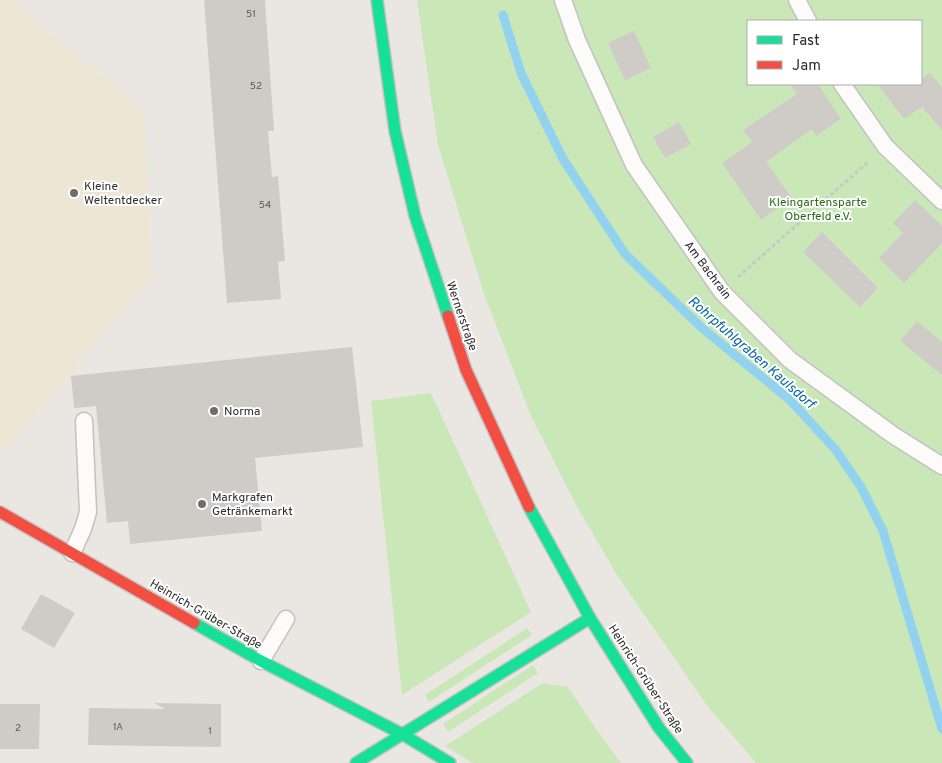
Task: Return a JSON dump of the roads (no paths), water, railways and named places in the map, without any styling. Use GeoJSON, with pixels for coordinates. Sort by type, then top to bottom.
{"type":"FeatureCollection","features":[{"type":"Feature","properties":{"kind":"street","name":"Wernerstraße"},"geometry":{"type":"LineString","coordinates":[[376,0],[395,130],[415,216],[466,370],[529,507],[590,618]]}},
{"type":"Feature","properties":{"kind":"street","name":"Heinrich-Grüber-Straße"},"geometry":{"type":"LineString","coordinates":[[0,512],[260,661],[402,734],[450,763]]}},
{"type":"Feature","properties":{"kind":"street"},"geometry":{"type":"LineString","coordinates":[[356,763],[590,618]]}},
{"type":"Feature","properties":{"kind":"street","name":"Heinrich-Grüber-Straße"},"geometry":{"type":"LineString","coordinates":[[590,618],[659,728],[687,763]]}},
{"type":"Feature","properties":{"kind":"lane","name":"Am Bachrain"},"geometry":{"type":"LineString","coordinates":[[563,0],[577,40],[634,165],[722,292],[790,360],[893,435],[942,466]]}},
{"type":"Feature","properties":{"kind":"lane"},"geometry":{"type":"LineString","coordinates":[[797,0],[807,20]]}},
{"type":"Feature","properties":{"kind":"lane"},"geometry":{"type":"LineString","coordinates":[[843,85],[885,146],[942,200]]}},
{"type":"Feature","properties":{"kind":"lane"},"geometry":{"type":"LineString","coordinates":[[72,553],[83,529],[88,512],[84,421]]}},
{"type":"Feature","properties":{"kind":"lane"},"geometry":{"type":"LineString","coordinates":[[260,661],[286,619]]}},
{"type":"Feature","properties":{"kind":"waterway","name":"Rohrpfuhlgraben Kaulsdorf"},"geometry":{"type":"LineString","coordinates":[[503,15],[521,73],[563,159],[625,254],[702,328],[790,400],[835,449],[861,487],[883,531],[942,729]]}},
{"type":"Feature","properties":{"kind":"place","name":"Kleine Weltentdecker"},"geometry":{"type":"Point","coordinates":[74,193]}},
{"type":"Feature","properties":{"kind":"place","name":"Norma"},"geometry":{"type":"Point","coordinates":[214,411]}},
{"type":"Feature","properties":{"kind":"place","name":"Markgrafen Getränkemarkt"},"geometry":{"type":"Point","coordinates":[202,504]}},
{"type":"Feature","properties":{"kind":"park label","name":"Kleingartensparte Oberfeld e.V."},"geometry":{"type":"Point","coordinates":[818,209]}}]}
